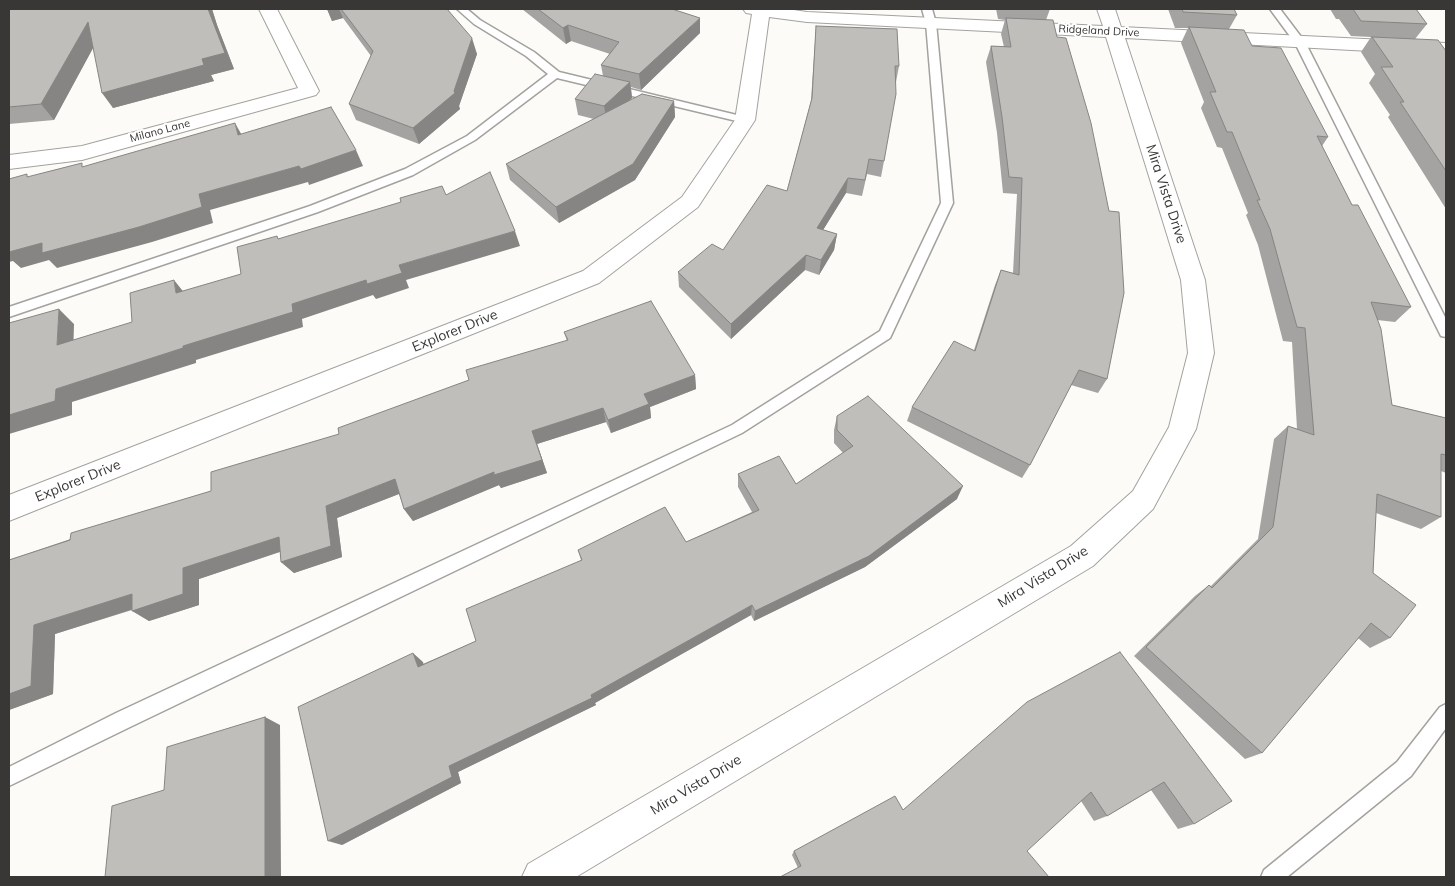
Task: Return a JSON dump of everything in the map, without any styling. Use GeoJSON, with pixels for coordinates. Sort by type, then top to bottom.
{"type":"FeatureCollection","features":[{"type":"Feature","properties":{"kind":"street","name":"Milano Lane"},"geometry":{"type":"LineString","coordinates":[[9,162],[82,152],[309,91],[268,9]]}},
{"type":"Feature","properties":{"kind":"street","name":"Ridgeland Drive"},"geometry":{"type":"LineString","coordinates":[[756,10],[807,16],[929,16],[1110,20],[1300,42],[1446,49]]}},
{"type":"Feature","properties":{"kind":"street","name":"Explorer Drive"},"geometry":{"type":"LineString","coordinates":[[9,508],[591,277],[690,202],[745,120],[756,10]]}},
{"type":"Feature","properties":{"kind":"street","name":"Mira Vista Drive"},"geometry":{"type":"LineString","coordinates":[[541,877],[1082,556],[1143,500],[1182,429],[1201,353],[1193,280],[1110,20]]}},
{"type":"Feature","properties":{"kind":"lane"},"geometry":{"type":"LineString","coordinates":[[462,9],[502,39],[530,54],[555,74],[745,120]]}},
{"type":"Feature","properties":{"kind":"lane"},"geometry":{"type":"LineString","coordinates":[[1275,9],[1300,42],[1446,332]]}},
{"type":"Feature","properties":{"kind":"lane"},"geometry":{"type":"LineString","coordinates":[[9,777],[123,720],[737,429],[885,334],[947,203],[929,16]]}},
{"type":"Feature","properties":{"kind":"lane"},"geometry":{"type":"LineString","coordinates":[[9,312],[314,209],[409,172],[471,138],[555,74]]}},
{"type":"Feature","properties":{"kind":"lane"},"geometry":{"type":"LineString","coordinates":[[1271,877],[1404,769],[1446,713]]}},
{"type":"Feature","properties":{"kind":"building"},"geometry":{"type":"Polygon","coordinates":[[[9,9],[208,9],[225,53],[202,59],[204,65],[102,93],[88,22],[41,104],[9,107],[9,9]]]}},
{"type":"Feature","properties":{"kind":"building"},"geometry":{"type":"Polygon","coordinates":[[[341,9],[447,9],[472,38],[454,91],[455,93],[413,128],[349,104],[373,51],[341,9]]]}},
{"type":"Feature","properties":{"kind":"building"},"geometry":{"type":"Polygon","coordinates":[[[538,9],[672,9],[700,18],[639,74],[601,65],[619,42],[568,25],[563,28],[538,9]]]}},
{"type":"Feature","properties":{"kind":"building"},"geometry":{"type":"Polygon","coordinates":[[[1182,9],[1234,9],[1237,15],[1183,12],[1182,9]]]}},
{"type":"Feature","properties":{"kind":"building"},"geometry":{"type":"Polygon","coordinates":[[[1353,9],[1416,9],[1427,24],[1361,21],[1353,9]]]}},
{"type":"Feature","properties":{"kind":"building"},"geometry":{"type":"Polygon","coordinates":[[[1006,18],[1053,20],[1057,37],[1066,38],[1091,123],[1109,211],[1119,212],[1124,293],[1107,379],[1079,370],[1030,465],[912,407],[954,341],[975,351],[1001,270],[1019,275],[1022,178],[1009,177],[991,46],[1011,47],[1006,18]]]}},
{"type":"Feature","properties":{"kind":"building"},"geometry":{"type":"Polygon","coordinates":[[[816,26],[897,29],[899,66],[895,66],[896,94],[884,161],[869,159],[865,180],[848,178],[817,228],[837,234],[821,260],[806,255],[731,324],[678,272],[712,244],[723,250],[767,185],[787,191],[812,98],[816,26]]]}},
{"type":"Feature","properties":{"kind":"building"},"geometry":{"type":"Polygon","coordinates":[[[1189,27],[1244,30],[1252,46],[1281,48],[1328,137],[1317,136],[1352,205],[1358,205],[1411,307],[1371,302],[1381,329],[1392,405],[1446,418],[1446,455],[1441,454],[1441,517],[1377,494],[1373,573],[1416,605],[1390,638],[1371,623],[1262,753],[1146,647],[1209,585],[1212,588],[1273,527],[1288,426],[1314,435],[1305,328],[1297,327],[1270,229],[1257,200],[1260,200],[1232,132],[1227,132],[1210,92],[1216,92],[1189,27]]]}},
{"type":"Feature","properties":{"kind":"building"},"geometry":{"type":"Polygon","coordinates":[[[1372,37],[1438,40],[1446,51],[1446,171],[1400,102],[1404,102],[1381,67],[1393,67],[1372,37]]]}},
{"type":"Feature","properties":{"kind":"building"},"geometry":{"type":"Polygon","coordinates":[[[595,74],[630,82],[604,106],[575,99],[595,74]]]}},
{"type":"Feature","properties":{"kind":"building"},"geometry":{"type":"Polygon","coordinates":[[[642,94],[674,101],[633,164],[556,207],[506,164],[642,94]]]}},
{"type":"Feature","properties":{"kind":"building"},"geometry":{"type":"Polygon","coordinates":[[[331,107],[356,150],[301,169],[299,166],[199,194],[202,207],[139,227],[42,253],[42,243],[9,252],[9,179],[27,174],[27,177],[82,163],[82,167],[235,123],[238,135],[331,107]]]}},
{"type":"Feature","properties":{"kind":"building"},"geometry":{"type":"Polygon","coordinates":[[[490,172],[515,231],[399,265],[402,273],[367,284],[366,280],[292,304],[293,312],[183,346],[183,348],[56,389],[55,401],[9,415],[9,323],[59,309],[57,345],[132,322],[130,293],[174,280],[176,293],[241,274],[237,247],[277,236],[278,239],[401,202],[400,198],[442,186],[446,195],[490,172]]]}},
{"type":"Feature","properties":{"kind":"building"},"geometry":{"type":"Polygon","coordinates":[[[651,301],[695,375],[644,394],[649,404],[608,420],[603,408],[532,431],[542,460],[494,475],[494,472],[404,509],[395,479],[326,506],[331,546],[281,562],[279,537],[183,568],[183,594],[132,611],[132,594],[34,625],[31,686],[9,694],[9,560],[70,540],[71,533],[211,491],[211,472],[339,434],[338,428],[469,380],[466,370],[568,340],[564,332],[651,301]]]}},
{"type":"Feature","properties":{"kind":"building"},"geometry":{"type":"Polygon","coordinates":[[[868,396],[963,486],[869,556],[755,611],[752,605],[591,695],[592,698],[449,766],[452,777],[328,841],[298,707],[413,653],[418,667],[476,641],[466,609],[582,560],[578,550],[665,507],[686,542],[759,510],[738,474],[779,456],[796,484],[853,446],[837,430],[837,416],[868,396]]]}},
{"type":"Feature","properties":{"kind":"building"},"geometry":{"type":"Polygon","coordinates":[[[1120,652],[1232,801],[1194,824],[1164,782],[1107,816],[1091,792],[1027,851],[1049,877],[780,877],[801,866],[794,851],[895,796],[903,810],[1027,702],[1120,652]]]}},
{"type":"Feature","properties":{"kind":"building"},"geometry":{"type":"Polygon","coordinates":[[[265,717],[265,877],[105,877],[112,806],[164,790],[167,747],[265,717]]]}}]}
